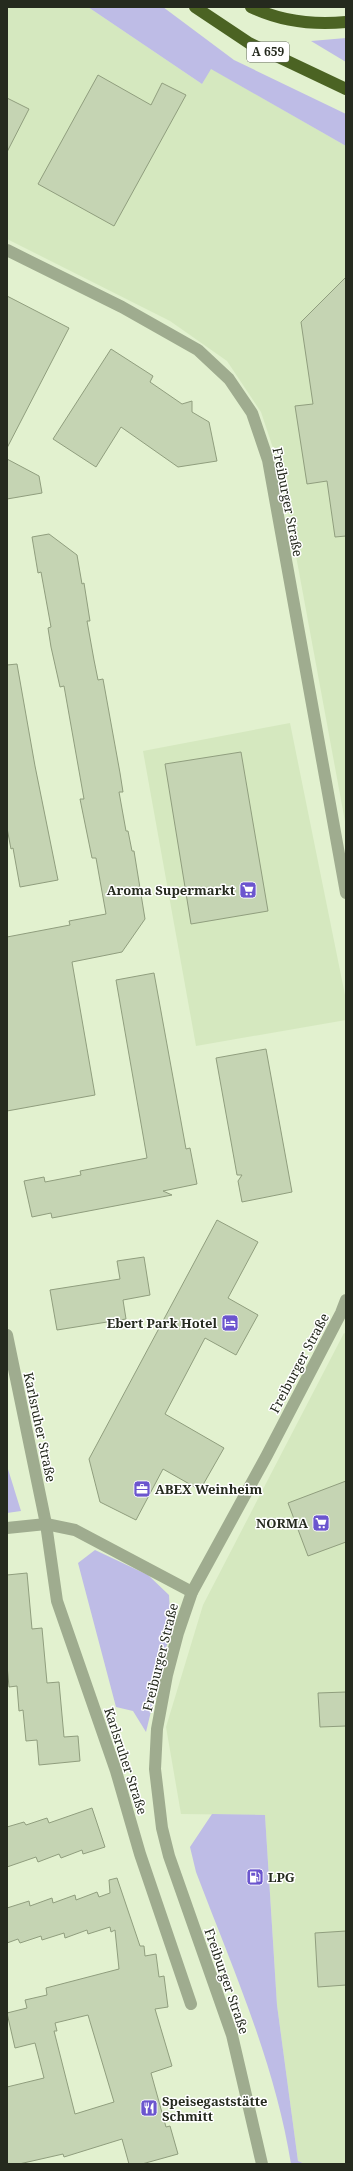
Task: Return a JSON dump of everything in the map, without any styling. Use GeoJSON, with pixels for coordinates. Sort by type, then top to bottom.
{"type":"FeatureCollection","features":[{"type":"Feature","properties":{"kind":"highway","name":"A 659"},"geometry":{"type":"LineString","coordinates":[[195,7],[249,43],[346,89]]}},
{"type":"Feature","properties":{"kind":"highway"},"geometry":{"type":"LineString","coordinates":[[252,7],[281,17],[306,22],[346,22]]}},
{"type":"Feature","properties":{"kind":"street","name":"Freiburger Straße"},"geometry":{"type":"LineString","coordinates":[[7,250],[122,307],[198,350],[229,379],[252,413],[268,460],[346,893]]}},
{"type":"Feature","properties":{"kind":"street","name":"Freiburger Straße"},"geometry":{"type":"LineString","coordinates":[[262,2164],[232,2035],[169,1856],[158,1796],[155,1769],[157,1730],[167,1675],[192,1592],[344,1314],[346,1300]]}},
{"type":"Feature","properties":{"kind":"street","name":"Karlsruher Straße"},"geometry":{"type":"LineString","coordinates":[[7,1335],[46,1524],[57,1601],[116,1771],[140,1854],[191,2004]]}},
{"type":"Feature","properties":{"kind":"street"},"geometry":{"type":"LineString","coordinates":[[7,1528],[46,1524],[75,1530],[192,1592]]}},
{"type":"Feature","properties":{"kind":"shaded area"},"geometry":{"type":"Polygon","coordinates":[[[7,7],[88,7],[202,84],[210,68],[346,146],[346,827],[280,469],[261,412],[227,361],[170,321],[7,239],[7,7]]]}},
{"type":"Feature","properties":{"kind":"shaded area"},"geometry":{"type":"Polygon","coordinates":[[[88,7],[163,7],[234,60],[346,114],[346,146],[211,69],[202,84],[88,7]]]}},
{"type":"Feature","properties":{"kind":"shaded area"},"geometry":{"type":"Polygon","coordinates":[[[346,38],[346,62],[311,41],[346,38]]]}},
{"type":"Feature","properties":{"kind":"shaded area"},"geometry":{"type":"Polygon","coordinates":[[[290,723],[346,1000],[346,1020],[196,1046],[143,751],[290,723]]]}},
{"type":"Feature","properties":{"kind":"shaded area"},"geometry":{"type":"Polygon","coordinates":[[[344,1333],[346,1334],[346,2164],[305,2164],[298,2161],[277,2005],[265,1815],[181,1814],[166,1727],[203,1605],[344,1333]]]}},
{"type":"Feature","properties":{"kind":"shaded area"},"geometry":{"type":"Polygon","coordinates":[[[7,1466],[21,1511],[7,1513],[7,1466]]]}},
{"type":"Feature","properties":{"kind":"shaded area"},"geometry":{"type":"Polygon","coordinates":[[[95,1550],[148,1575],[169,1595],[171,1628],[146,1732],[133,1711],[116,1707],[78,1563],[95,1550]]]}},
{"type":"Feature","properties":{"kind":"shaded area"},"geometry":{"type":"Polygon","coordinates":[[[212,1814],[265,1815],[277,2005],[298,2161],[305,2164],[291,2164],[284,2126],[263,2052],[238,1980],[196,1872],[190,1847],[212,1814]]]}},
{"type":"Feature","properties":{"kind":"building"},"geometry":{"type":"Polygon","coordinates":[[[98,75],[151,105],[162,83],[186,95],[114,226],[38,184],[98,75]]]}},
{"type":"Feature","properties":{"kind":"building"},"geometry":{"type":"Polygon","coordinates":[[[7,98],[29,109],[7,152],[7,98]]]}},
{"type":"Feature","properties":{"kind":"building"},"geometry":{"type":"Polygon","coordinates":[[[346,277],[346,536],[335,537],[327,481],[307,484],[295,406],[313,404],[301,322],[346,277]]]}},
{"type":"Feature","properties":{"kind":"building"},"geometry":{"type":"Polygon","coordinates":[[[7,296],[69,328],[7,448],[7,296]]]}},
{"type":"Feature","properties":{"kind":"building"},"geometry":{"type":"Polygon","coordinates":[[[111,349],[153,376],[150,382],[182,404],[192,401],[192,412],[209,422],[217,461],[178,467],[121,427],[96,467],[53,439],[111,349]]]}},
{"type":"Feature","properties":{"kind":"building"},"geometry":{"type":"Polygon","coordinates":[[[7,459],[39,476],[42,493],[7,499],[7,459]]]}},
{"type":"Feature","properties":{"kind":"building"},"geometry":{"type":"Polygon","coordinates":[[[49,534],[77,555],[82,584],[84,583],[90,621],[87,621],[94,660],[98,680],[103,679],[123,792],[119,792],[126,831],[128,831],[132,851],[134,851],[145,919],[122,952],[72,962],[95,1095],[7,1111],[7,937],[70,925],[69,921],[106,914],[96,858],[92,858],[80,799],[84,799],[64,686],[60,687],[51,647],[48,628],[51,627],[41,572],[38,573],[32,537],[49,534]]]}},
{"type":"Feature","properties":{"kind":"building"},"geometry":{"type":"Polygon","coordinates":[[[17,664],[35,766],[58,880],[20,887],[13,848],[11,849],[7,828],[7,665],[17,664]]]}},
{"type":"Feature","properties":{"kind":"building"},"geometry":{"type":"Polygon","coordinates":[[[241,752],[268,911],[191,924],[165,764],[241,752]]]}},
{"type":"Feature","properties":{"kind":"building"},"geometry":{"type":"Polygon","coordinates":[[[154,973],[186,1149],[190,1148],[197,1184],[163,1191],[172,1195],[52,1218],[51,1213],[32,1217],[24,1181],[44,1177],[45,1182],[81,1175],[80,1171],[147,1158],[116,980],[154,973]]]}},
{"type":"Feature","properties":{"kind":"building"},"geometry":{"type":"Polygon","coordinates":[[[266,1049],[292,1192],[242,1202],[238,1181],[242,1175],[237,1175],[216,1058],[266,1049]]]}},
{"type":"Feature","properties":{"kind":"building"},"geometry":{"type":"Polygon","coordinates":[[[217,1220],[258,1242],[228,1298],[258,1315],[236,1355],[205,1338],[165,1414],[224,1448],[200,1490],[163,1469],[136,1520],[100,1502],[89,1459],[217,1220]]]}},
{"type":"Feature","properties":{"kind":"building"},"geometry":{"type":"Polygon","coordinates":[[[144,1257],[150,1295],[123,1300],[126,1319],[57,1330],[50,1290],[120,1279],[117,1261],[144,1257]]]}},
{"type":"Feature","properties":{"kind":"building","name":"NORMA"},"geometry":{"type":"Polygon","coordinates":[[[346,1481],[346,1542],[308,1556],[288,1503],[346,1481]]]}},
{"type":"Feature","properties":{"kind":"building"},"geometry":{"type":"Polygon","coordinates":[[[27,1573],[32,1629],[42,1628],[47,1683],[59,1682],[64,1737],[78,1736],[80,1761],[39,1765],[37,1740],[26,1741],[23,1710],[19,1711],[17,1686],[9,1687],[7,1665],[7,1575],[27,1573]]]}},
{"type":"Feature","properties":{"kind":"building"},"geometry":{"type":"Polygon","coordinates":[[[346,1692],[346,1726],[320,1727],[318,1693],[346,1692]]]}},
{"type":"Feature","properties":{"kind":"building"},"geometry":{"type":"Polygon","coordinates":[[[92,1808],[105,1847],[83,1854],[82,1850],[61,1858],[59,1854],[38,1862],[36,1857],[7,1867],[7,1827],[24,1822],[26,1825],[47,1818],[49,1823],[92,1808]]]}},
{"type":"Feature","properties":{"kind":"building"},"geometry":{"type":"Polygon","coordinates":[[[117,1878],[140,1946],[144,1946],[145,1956],[156,1954],[159,1977],[164,1976],[168,2007],[155,2009],[172,2066],[151,2073],[166,2127],[170,2126],[178,2154],[142,2164],[129,2164],[122,2139],[64,2157],[63,2154],[19,2164],[7,2164],[7,2087],[44,2078],[35,2043],[15,2048],[7,2013],[27,2008],[25,2000],[47,1995],[46,1988],[119,1969],[115,1930],[111,1932],[110,1927],[88,1934],[87,1930],[65,1938],[64,1933],[42,1940],[41,1936],[20,1943],[18,1939],[7,1943],[7,1908],[29,1901],[30,1906],[52,1898],[53,1903],[75,1895],[76,1900],[97,1892],[99,1897],[110,1893],[109,1880],[117,1878]],[[88,2015],[55,2023],[57,2031],[54,2031],[75,2114],[114,2102],[88,2015]]]}},
{"type":"Feature","properties":{"kind":"building"},"geometry":{"type":"Polygon","coordinates":[[[346,1931],[346,1985],[318,1987],[315,1933],[346,1931]]]}},
{"type":"Feature","properties":{"kind":"place","name":"Aroma Supermarkt"},"geometry":{"type":"Point","coordinates":[248,890]}},
{"type":"Feature","properties":{"kind":"place","name":"Ebert Park Hotel"},"geometry":{"type":"Point","coordinates":[230,1323]}},
{"type":"Feature","properties":{"kind":"place","name":"ABEX Weinheim"},"geometry":{"type":"Point","coordinates":[142,1489]}},
{"type":"Feature","properties":{"kind":"place","name":"NORMA"},"geometry":{"type":"Point","coordinates":[321,1523]}},
{"type":"Feature","properties":{"kind":"place","name":"LPG"},"geometry":{"type":"Point","coordinates":[255,1877]}},
{"type":"Feature","properties":{"kind":"place","name":"Speisegaststätte Schmitt"},"geometry":{"type":"Point","coordinates":[149,2108]}}]}
